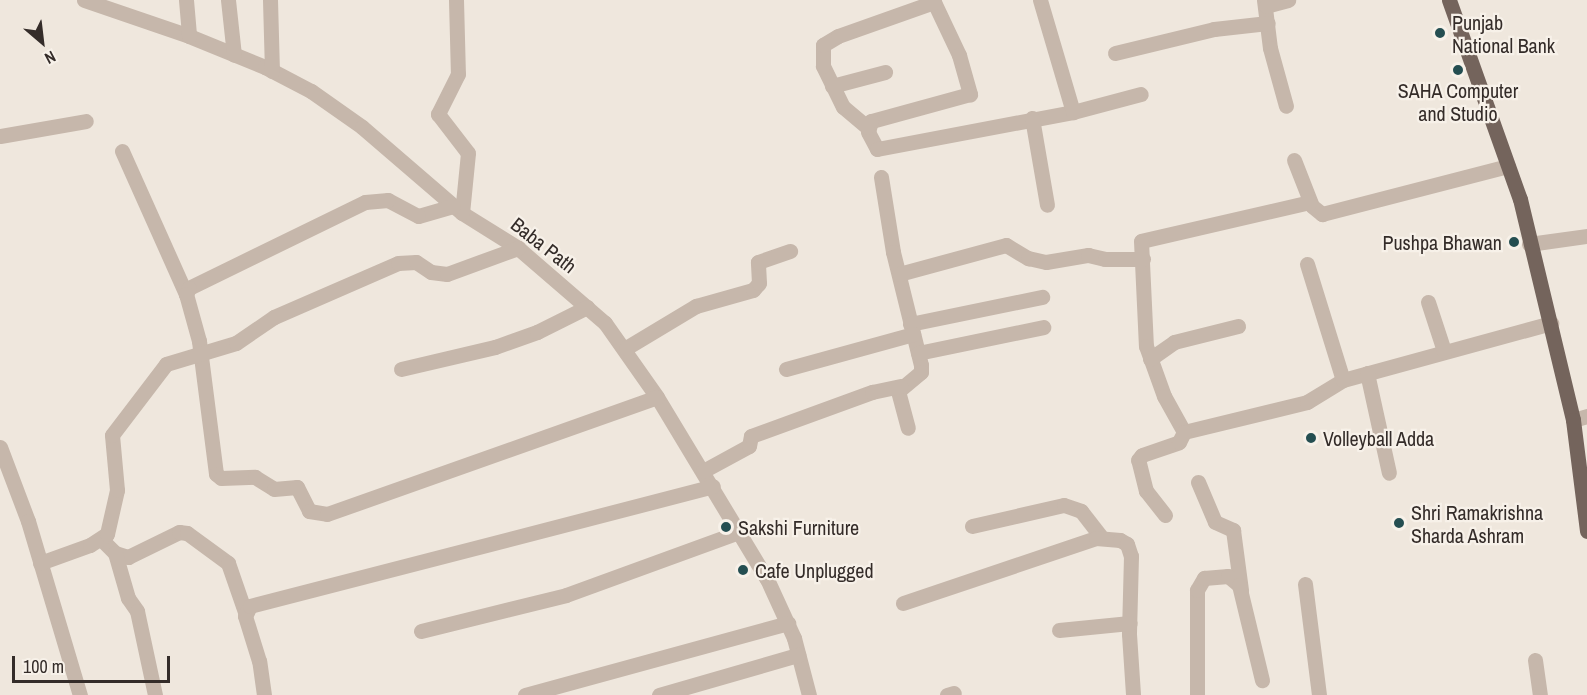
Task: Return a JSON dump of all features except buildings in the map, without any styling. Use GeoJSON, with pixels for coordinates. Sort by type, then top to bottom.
{"type":"FeatureCollection","features":[{"type":"Feature","properties":{"kind":"main road"},"geometry":{"type":"LineString","coordinates":[[1449,0],[1508,166],[1580,418],[1587,531]]}},
{"type":"Feature","properties":{"kind":"street","name":"Baba Path"},"geometry":{"type":"LineString","coordinates":[[84,0],[189,36],[272,71],[311,91],[362,127],[457,209],[518,248],[587,307],[626,348],[740,532],[788,622],[809,695]]}},
{"type":"Feature","properties":{"kind":"street"},"geometry":{"type":"LineString","coordinates":[[186,0],[189,36]]}},
{"type":"Feature","properties":{"kind":"street"},"geometry":{"type":"LineString","coordinates":[[228,0],[234,55]]}},
{"type":"Feature","properties":{"kind":"street"},"geometry":{"type":"LineString","coordinates":[[270,0],[272,71]]}},
{"type":"Feature","properties":{"kind":"street"},"geometry":{"type":"LineString","coordinates":[[186,294],[196,282],[365,202],[388,200],[418,216],[457,209],[468,153],[438,114],[458,74],[456,0]]}},
{"type":"Feature","properties":{"kind":"street"},"geometry":{"type":"LineString","coordinates":[[1041,0],[1073,112]]}},
{"type":"Feature","properties":{"kind":"street"},"geometry":{"type":"LineString","coordinates":[[1286,106],[1270,48],[1265,3],[1288,0]]}},
{"type":"Feature","properties":{"kind":"street"},"geometry":{"type":"LineString","coordinates":[[867,127],[882,117],[970,94],[959,55],[933,1],[826,41],[821,61],[832,86],[843,107],[867,127],[875,146],[883,150],[1032,118],[1073,112],[1141,94]]}},
{"type":"Feature","properties":{"kind":"street"},"geometry":{"type":"LineString","coordinates":[[1115,53],[1214,29],[1268,23]]}},
{"type":"Feature","properties":{"kind":"street"},"geometry":{"type":"LineString","coordinates":[[832,86],[885,72]]}},
{"type":"Feature","properties":{"kind":"street"},"geometry":{"type":"LineString","coordinates":[[1032,118],[1047,205]]}},
{"type":"Feature","properties":{"kind":"street"},"geometry":{"type":"LineString","coordinates":[[0,136],[86,121]]}},
{"type":"Feature","properties":{"kind":"street"},"geometry":{"type":"LineString","coordinates":[[122,151],[186,294],[201,353],[216,474],[229,478],[255,477],[274,489],[297,487],[309,511],[320,515],[657,397]]}},
{"type":"Feature","properties":{"kind":"street"},"geometry":{"type":"LineString","coordinates":[[1294,160],[1315,212],[1322,214],[1508,166]]}},
{"type":"Feature","properties":{"kind":"street"},"geometry":{"type":"LineString","coordinates":[[704,471],[749,446],[751,436],[872,392],[900,386],[921,372],[899,274],[881,177]]}},
{"type":"Feature","properties":{"kind":"street"},"geometry":{"type":"LineString","coordinates":[[1184,432],[1176,423],[1150,359],[1145,340],[1143,239],[1310,202]]}},
{"type":"Feature","properties":{"kind":"street"},"geometry":{"type":"LineString","coordinates":[[1529,244],[1587,236]]}},
{"type":"Feature","properties":{"kind":"street"},"geometry":{"type":"LineString","coordinates":[[899,274],[1006,245],[1028,258],[1046,262],[1088,255],[1105,259],[1143,259]]}},
{"type":"Feature","properties":{"kind":"street"},"geometry":{"type":"LineString","coordinates":[[40,563],[101,539],[112,525],[117,490],[112,435],[160,370],[173,361],[236,343],[274,317],[398,263],[416,262],[432,272],[447,273],[518,248]]}},
{"type":"Feature","properties":{"kind":"street"},"geometry":{"type":"LineString","coordinates":[[626,348],[696,306],[753,290],[759,283],[758,262],[790,251]]}},
{"type":"Feature","properties":{"kind":"street"},"geometry":{"type":"LineString","coordinates":[[1307,264],[1343,380]]}},
{"type":"Feature","properties":{"kind":"street"},"geometry":{"type":"LineString","coordinates":[[786,369],[911,329],[1042,297]]}},
{"type":"Feature","properties":{"kind":"street"},"geometry":{"type":"LineString","coordinates":[[1428,302],[1444,351]]}},
{"type":"Feature","properties":{"kind":"street"},"geometry":{"type":"LineString","coordinates":[[401,369],[495,347],[537,332],[587,307]]}},
{"type":"Feature","properties":{"kind":"street"},"geometry":{"type":"LineString","coordinates":[[1165,515],[1146,491],[1138,460],[1142,455],[1179,442],[1184,432],[1307,402],[1343,380],[1551,323]]}},
{"type":"Feature","properties":{"kind":"street"},"geometry":{"type":"LineString","coordinates":[[1150,359],[1174,342],[1238,326]]}},
{"type":"Feature","properties":{"kind":"street"},"geometry":{"type":"LineString","coordinates":[[918,353],[1043,327]]}},
{"type":"Feature","properties":{"kind":"street"},"geometry":{"type":"LineString","coordinates":[[1367,373],[1389,473]]}},
{"type":"Feature","properties":{"kind":"street"},"geometry":{"type":"LineString","coordinates":[[900,386],[908,428]]}},
{"type":"Feature","properties":{"kind":"street"},"geometry":{"type":"LineString","coordinates":[[0,447],[40,563],[80,695]]}},
{"type":"Feature","properties":{"kind":"street"},"geometry":{"type":"LineString","coordinates":[[1198,482],[1215,522],[1233,530],[1241,590],[1262,680]]}},
{"type":"Feature","properties":{"kind":"street"},"geometry":{"type":"LineString","coordinates":[[245,612],[254,604],[713,486]]}},
{"type":"Feature","properties":{"kind":"street"},"geometry":{"type":"LineString","coordinates":[[972,526],[1064,505],[1081,511],[1102,538]]}},
{"type":"Feature","properties":{"kind":"street"},"geometry":{"type":"LineString","coordinates":[[115,553],[128,557],[180,532],[187,533],[228,563],[260,661],[264,695]]}},
{"type":"Feature","properties":{"kind":"street"},"geometry":{"type":"LineString","coordinates":[[421,631],[566,596],[740,532]]}},
{"type":"Feature","properties":{"kind":"street"},"geometry":{"type":"LineString","coordinates":[[903,603],[1102,538],[1120,540],[1130,549],[1133,695]]}},
{"type":"Feature","properties":{"kind":"street"},"geometry":{"type":"LineString","coordinates":[[101,539],[115,553],[138,615],[155,695]]}},
{"type":"Feature","properties":{"kind":"street"},"geometry":{"type":"LineString","coordinates":[[1197,695],[1198,583],[1204,578],[1228,576],[1241,590]]}},
{"type":"Feature","properties":{"kind":"street"},"geometry":{"type":"LineString","coordinates":[[1305,585],[1319,695]]}},
{"type":"Feature","properties":{"kind":"street"},"geometry":{"type":"LineString","coordinates":[[525,695],[788,622]]}},
{"type":"Feature","properties":{"kind":"street"},"geometry":{"type":"LineString","coordinates":[[1059,630],[1130,623]]}},
{"type":"Feature","properties":{"kind":"street"},"geometry":{"type":"LineString","coordinates":[[659,695],[798,655]]}},
{"type":"Feature","properties":{"kind":"street"},"geometry":{"type":"LineString","coordinates":[[1535,660],[1540,695]]}},
{"type":"Feature","properties":{"kind":"place","name":"Punjab National Bank"},"geometry":{"type":"Point","coordinates":[1440,33]}},
{"type":"Feature","properties":{"kind":"place","name":"SAHA Computer and Studio"},"geometry":{"type":"Point","coordinates":[1458,70]}},
{"type":"Feature","properties":{"kind":"place","name":"Pushpa Bhawan"},"geometry":{"type":"Point","coordinates":[1514,242]}},
{"type":"Feature","properties":{"kind":"place","name":"Volleyball Adda"},"geometry":{"type":"Point","coordinates":[1311,438]}},
{"type":"Feature","properties":{"kind":"place","name":"Shri Ramakrishna Sharda Ashram"},"geometry":{"type":"Point","coordinates":[1399,523]}},
{"type":"Feature","properties":{"kind":"place","name":"Sakshi Furniture"},"geometry":{"type":"Point","coordinates":[726,527]}},
{"type":"Feature","properties":{"kind":"place","name":"Cafe Unplugged"},"geometry":{"type":"Point","coordinates":[743,570]}}]}
